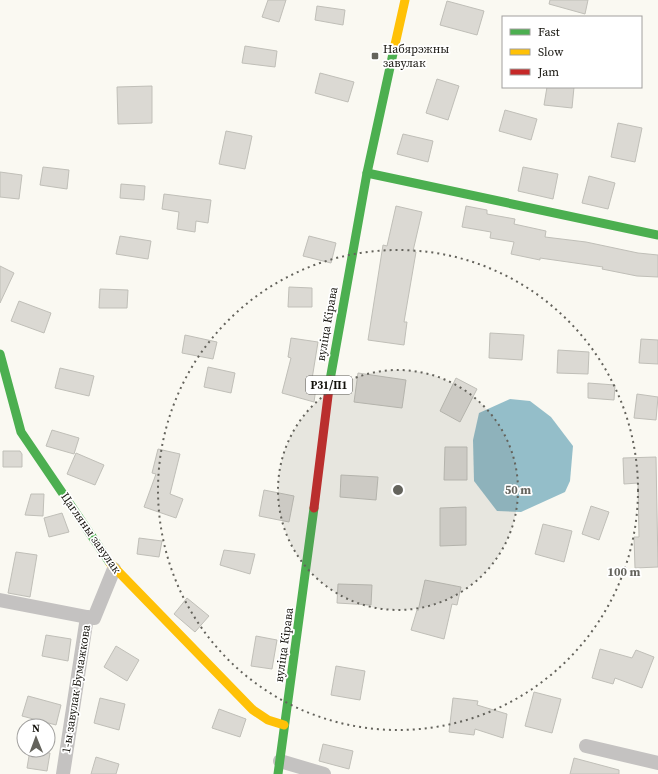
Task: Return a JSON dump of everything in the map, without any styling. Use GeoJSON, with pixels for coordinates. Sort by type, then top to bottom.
{"type":"FeatureCollection","features":[{"type":"Feature","properties":{"kind":"street","name":"вуліца Кірава"},"geometry":{"type":"LineString","coordinates":[[279,768],[303,600],[332,359],[367,173],[405,0]]}},
{"type":"Feature","properties":{"kind":"street"},"geometry":{"type":"LineString","coordinates":[[367,173],[658,235]]}},
{"type":"Feature","properties":{"kind":"street","name":"Цагляны завулак"},"geometry":{"type":"LineString","coordinates":[[0,354],[21,432],[114,570],[253,710],[268,720],[284,725]]}},
{"type":"Feature","properties":{"kind":"street","name":"1-ы завулак Бумажкова"},"geometry":{"type":"LineString","coordinates":[[63,774],[87,617],[94,618],[114,570]]}},
{"type":"Feature","properties":{"kind":"street"},"geometry":{"type":"LineString","coordinates":[[0,600],[87,617]]}},
{"type":"Feature","properties":{"kind":"street"},"geometry":{"type":"LineString","coordinates":[[586,746],[658,763]]}},
{"type":"Feature","properties":{"kind":"street"},"geometry":{"type":"LineString","coordinates":[[279,768],[324,774]]}},
{"type":"Feature","properties":{"kind":"water"},"geometry":{"type":"Polygon","coordinates":[[[510,399],[530,401],[551,417],[573,446],[570,481],[565,492],[521,512],[497,511],[474,481],[473,440],[479,413],[510,399]]]}},
{"type":"Feature","properties":{"kind":"building"},"geometry":{"type":"Polygon","coordinates":[[[268,0],[286,0],[279,22],[262,17],[268,0]]]}},
{"type":"Feature","properties":{"kind":"building"},"geometry":{"type":"Polygon","coordinates":[[[550,0],[588,0],[585,14],[549,4],[550,0]]]}},
{"type":"Feature","properties":{"kind":"building"},"geometry":{"type":"Polygon","coordinates":[[[447,1],[484,11],[477,35],[440,25],[447,1]]]}},
{"type":"Feature","properties":{"kind":"building"},"geometry":{"type":"Polygon","coordinates":[[[317,6],[345,10],[343,25],[315,20],[317,6]]]}},
{"type":"Feature","properties":{"kind":"building"},"geometry":{"type":"Polygon","coordinates":[[[245,46],[277,51],[275,67],[242,63],[245,46]]]}},
{"type":"Feature","properties":{"kind":"building"},"geometry":{"type":"Polygon","coordinates":[[[320,73],[354,82],[348,102],[315,93],[320,73]]]}},
{"type":"Feature","properties":{"kind":"building"},"geometry":{"type":"Polygon","coordinates":[[[437,79],[459,86],[448,120],[426,113],[437,79]]]}},
{"type":"Feature","properties":{"kind":"building"},"geometry":{"type":"Polygon","coordinates":[[[152,86],[152,123],[118,124],[117,87],[152,86]]]}},
{"type":"Feature","properties":{"kind":"building"},"geometry":{"type":"Polygon","coordinates":[[[547,88],[574,88],[572,108],[544,105],[547,88]]]}},
{"type":"Feature","properties":{"kind":"building"},"geometry":{"type":"Polygon","coordinates":[[[505,110],[537,119],[531,140],[499,131],[505,110]]]}},
{"type":"Feature","properties":{"kind":"building"},"geometry":{"type":"Polygon","coordinates":[[[618,123],[642,128],[635,162],[611,157],[618,123]]]}},
{"type":"Feature","properties":{"kind":"building"},"geometry":{"type":"Polygon","coordinates":[[[226,131],[252,136],[245,169],[219,164],[226,131]]]}},
{"type":"Feature","properties":{"kind":"building"},"geometry":{"type":"Polygon","coordinates":[[[403,134],[433,141],[428,162],[397,154],[403,134]]]}},
{"type":"Feature","properties":{"kind":"building"},"geometry":{"type":"Polygon","coordinates":[[[43,167],[69,170],[67,189],[40,185],[43,167]]]}},
{"type":"Feature","properties":{"kind":"building"},"geometry":{"type":"Polygon","coordinates":[[[523,167],[558,174],[553,199],[518,191],[523,167]]]}},
{"type":"Feature","properties":{"kind":"building"},"geometry":{"type":"Polygon","coordinates":[[[0,172],[22,175],[19,199],[0,197],[0,172]]]}},
{"type":"Feature","properties":{"kind":"building"},"geometry":{"type":"Polygon","coordinates":[[[589,176],[615,183],[608,209],[582,203],[589,176]]]}},
{"type":"Feature","properties":{"kind":"building"},"geometry":{"type":"Polygon","coordinates":[[[121,184],[145,186],[144,200],[120,198],[121,184]]]}},
{"type":"Feature","properties":{"kind":"building"},"geometry":{"type":"Polygon","coordinates":[[[164,194],[211,200],[208,223],[196,221],[195,232],[177,229],[179,212],[162,209],[164,194]]]}},
{"type":"Feature","properties":{"kind":"building"},"geometry":{"type":"Polygon","coordinates":[[[396,206],[422,212],[413,251],[416,252],[404,322],[407,322],[404,345],[368,340],[383,245],[387,246],[396,206]]]}},
{"type":"Feature","properties":{"kind":"building"},"geometry":{"type":"Polygon","coordinates":[[[466,206],[487,210],[487,214],[515,219],[514,224],[546,231],[545,237],[586,242],[638,253],[658,255],[658,277],[637,276],[602,269],[603,267],[540,258],[540,260],[511,254],[514,242],[490,238],[491,232],[462,227],[466,206]]]}},
{"type":"Feature","properties":{"kind":"building"},"geometry":{"type":"Polygon","coordinates":[[[120,236],[151,241],[148,259],[116,254],[120,236]]]}},
{"type":"Feature","properties":{"kind":"building"},"geometry":{"type":"Polygon","coordinates":[[[309,236],[336,243],[331,263],[303,256],[309,236]]]}},
{"type":"Feature","properties":{"kind":"building"},"geometry":{"type":"Polygon","coordinates":[[[0,266],[14,273],[0,303],[0,266]]]}},
{"type":"Feature","properties":{"kind":"building"},"geometry":{"type":"Polygon","coordinates":[[[289,287],[312,288],[312,307],[288,307],[289,287]]]}},
{"type":"Feature","properties":{"kind":"building"},"geometry":{"type":"Polygon","coordinates":[[[100,289],[128,290],[127,308],[99,308],[100,289]]]}},
{"type":"Feature","properties":{"kind":"building"},"geometry":{"type":"Polygon","coordinates":[[[19,301],[51,313],[44,333],[11,321],[19,301]]]}},
{"type":"Feature","properties":{"kind":"building"},"geometry":{"type":"Polygon","coordinates":[[[490,333],[524,335],[522,360],[489,358],[490,333]]]}},
{"type":"Feature","properties":{"kind":"building"},"geometry":{"type":"Polygon","coordinates":[[[185,335],[217,342],[213,359],[182,353],[185,335]]]}},
{"type":"Feature","properties":{"kind":"building"},"geometry":{"type":"Polygon","coordinates":[[[291,338],[318,342],[312,379],[317,381],[314,402],[282,393],[291,358],[288,357],[291,338]]]}},
{"type":"Feature","properties":{"kind":"building"},"geometry":{"type":"Polygon","coordinates":[[[641,339],[658,340],[658,364],[639,363],[641,339]]]}},
{"type":"Feature","properties":{"kind":"building"},"geometry":{"type":"Polygon","coordinates":[[[558,350],[589,352],[588,374],[557,373],[558,350]]]}},
{"type":"Feature","properties":{"kind":"building"},"geometry":{"type":"Polygon","coordinates":[[[208,367],[235,373],[231,393],[204,387],[208,367]]]}},
{"type":"Feature","properties":{"kind":"building"},"geometry":{"type":"Polygon","coordinates":[[[60,368],[94,376],[89,396],[55,388],[60,368]]]}},
{"type":"Feature","properties":{"kind":"building"},"geometry":{"type":"Polygon","coordinates":[[[358,373],[406,380],[402,408],[354,402],[358,373]]]}},
{"type":"Feature","properties":{"kind":"building"},"geometry":{"type":"Polygon","coordinates":[[[456,378],[477,389],[460,422],[440,411],[456,378]]]}},
{"type":"Feature","properties":{"kind":"building"},"geometry":{"type":"Polygon","coordinates":[[[588,383],[615,385],[614,400],[588,398],[588,383]]]}},
{"type":"Feature","properties":{"kind":"building"},"geometry":{"type":"Polygon","coordinates":[[[637,394],[658,397],[656,420],[634,418],[637,394]]]}},
{"type":"Feature","properties":{"kind":"building"},"geometry":{"type":"Polygon","coordinates":[[[52,430],[79,438],[74,454],[46,446],[52,430]]]}},
{"type":"Feature","properties":{"kind":"building"},"geometry":{"type":"Polygon","coordinates":[[[445,447],[467,447],[467,480],[444,480],[445,447]]]}},
{"type":"Feature","properties":{"kind":"building"},"geometry":{"type":"Polygon","coordinates":[[[158,449],[180,454],[170,494],[183,499],[176,518],[144,507],[156,474],[152,473],[158,449]]]}},
{"type":"Feature","properties":{"kind":"building"},"geometry":{"type":"Polygon","coordinates":[[[3,451],[20,451],[22,454],[22,467],[3,467],[3,451]]]}},
{"type":"Feature","properties":{"kind":"building"},"geometry":{"type":"Polygon","coordinates":[[[76,453],[104,465],[95,485],[67,474],[76,453]]]}},
{"type":"Feature","properties":{"kind":"building"},"geometry":{"type":"Polygon","coordinates":[[[656,457],[658,567],[635,568],[634,537],[639,537],[638,483],[624,484],[623,458],[656,457]]]}},
{"type":"Feature","properties":{"kind":"building"},"geometry":{"type":"Polygon","coordinates":[[[341,475],[378,477],[376,500],[340,497],[341,475]]]}},
{"type":"Feature","properties":{"kind":"building"},"geometry":{"type":"Polygon","coordinates":[[[264,490],[294,496],[289,522],[259,516],[264,490]]]}},
{"type":"Feature","properties":{"kind":"building"},"geometry":{"type":"Polygon","coordinates":[[[31,494],[44,494],[43,516],[25,515],[31,494]]]}},
{"type":"Feature","properties":{"kind":"building"},"geometry":{"type":"Polygon","coordinates":[[[591,506],[609,512],[599,540],[582,534],[591,506]]]}},
{"type":"Feature","properties":{"kind":"building"},"geometry":{"type":"Polygon","coordinates":[[[466,507],[466,545],[440,546],[440,508],[466,507]]]}},
{"type":"Feature","properties":{"kind":"building"},"geometry":{"type":"Polygon","coordinates":[[[62,513],[69,532],[49,537],[44,518],[62,513]]]}},
{"type":"Feature","properties":{"kind":"building"},"geometry":{"type":"Polygon","coordinates":[[[543,524],[572,531],[564,562],[535,554],[543,524]]]}},
{"type":"Feature","properties":{"kind":"building"},"geometry":{"type":"Polygon","coordinates":[[[139,538],[162,541],[159,557],[137,554],[139,538]]]}},
{"type":"Feature","properties":{"kind":"building"},"geometry":{"type":"Polygon","coordinates":[[[224,550],[255,554],[250,574],[220,565],[224,550]]]}},
{"type":"Feature","properties":{"kind":"building"},"geometry":{"type":"Polygon","coordinates":[[[16,552],[37,555],[30,597],[8,593],[16,552]]]}},
{"type":"Feature","properties":{"kind":"building"},"geometry":{"type":"Polygon","coordinates":[[[425,580],[461,587],[457,605],[452,604],[444,639],[411,630],[417,610],[418,611],[425,580]]]}},
{"type":"Feature","properties":{"kind":"building"},"geometry":{"type":"Polygon","coordinates":[[[338,584],[372,585],[371,605],[337,603],[338,584]]]}},
{"type":"Feature","properties":{"kind":"building"},"geometry":{"type":"Polygon","coordinates":[[[187,598],[209,616],[195,632],[174,614],[187,598]]]}},
{"type":"Feature","properties":{"kind":"building"},"geometry":{"type":"Polygon","coordinates":[[[46,635],[71,639],[68,661],[42,656],[46,635]]]}},
{"type":"Feature","properties":{"kind":"building"},"geometry":{"type":"Polygon","coordinates":[[[256,636],[277,640],[272,669],[251,666],[256,636]]]}},
{"type":"Feature","properties":{"kind":"building"},"geometry":{"type":"Polygon","coordinates":[[[116,646],[139,660],[127,681],[104,667],[116,646]]]}},
{"type":"Feature","properties":{"kind":"building"},"geometry":{"type":"Polygon","coordinates":[[[600,649],[632,658],[636,650],[654,657],[642,688],[615,678],[613,684],[592,678],[600,649]]]}},
{"type":"Feature","properties":{"kind":"building"},"geometry":{"type":"Polygon","coordinates":[[[336,666],[365,671],[360,700],[331,695],[336,666]]]}},
{"type":"Feature","properties":{"kind":"building"},"geometry":{"type":"Polygon","coordinates":[[[534,692],[561,699],[552,733],[525,726],[534,692]]]}},
{"type":"Feature","properties":{"kind":"building"},"geometry":{"type":"Polygon","coordinates":[[[28,696],[61,705],[56,725],[56,718],[30,718],[22,716],[28,696]]]}},
{"type":"Feature","properties":{"kind":"building"},"geometry":{"type":"Polygon","coordinates":[[[100,698],[125,704],[119,730],[94,723],[100,698]]]}},
{"type":"Feature","properties":{"kind":"building"},"geometry":{"type":"Polygon","coordinates":[[[453,698],[478,701],[477,705],[507,714],[503,738],[475,729],[474,735],[449,732],[453,698]]]}},
{"type":"Feature","properties":{"kind":"building"},"geometry":{"type":"Polygon","coordinates":[[[219,709],[246,719],[240,737],[212,728],[219,709]]]}},
{"type":"Feature","properties":{"kind":"building"},"geometry":{"type":"Polygon","coordinates":[[[323,744],[353,751],[349,769],[319,761],[323,744]]]}},
{"type":"Feature","properties":{"kind":"building"},"geometry":{"type":"Polygon","coordinates":[[[96,757],[119,764],[116,774],[91,774],[96,757]]]}},
{"type":"Feature","properties":{"kind":"building"},"geometry":{"type":"Polygon","coordinates":[[[29,758],[49,758],[47,771],[27,768],[29,758]]]}},
{"type":"Feature","properties":{"kind":"building"},"geometry":{"type":"Polygon","coordinates":[[[574,758],[619,770],[619,774],[570,774],[574,758]]]}},
{"type":"Feature","properties":{"kind":"traffic: fast"},"geometry":{"type":"LineString","coordinates":[[330,380],[367,173],[394,49]]}},
{"type":"Feature","properties":{"kind":"traffic: fast"},"geometry":{"type":"LineString","coordinates":[[367,173],[658,235]]}},
{"type":"Feature","properties":{"kind":"traffic: fast"},"geometry":{"type":"LineString","coordinates":[[0,354],[21,432],[110,563]]}},
{"type":"Feature","properties":{"kind":"traffic: fast"},"geometry":{"type":"LineString","coordinates":[[278,774],[314,508]]}},
{"type":"Feature","properties":{"kind":"traffic: slow"},"geometry":{"type":"LineString","coordinates":[[394,49],[405,0]]}},
{"type":"Feature","properties":{"kind":"traffic: slow"},"geometry":{"type":"LineString","coordinates":[[110,563],[253,710],[268,720],[284,725]]}},
{"type":"Feature","properties":{"kind":"traffic: jam"},"geometry":{"type":"LineString","coordinates":[[314,508],[330,380]]}},
{"type":"Feature","properties":{"kind":"place","name":"Набярэжны завулак"},"geometry":{"type":"Point","coordinates":[375,56]}}]}
